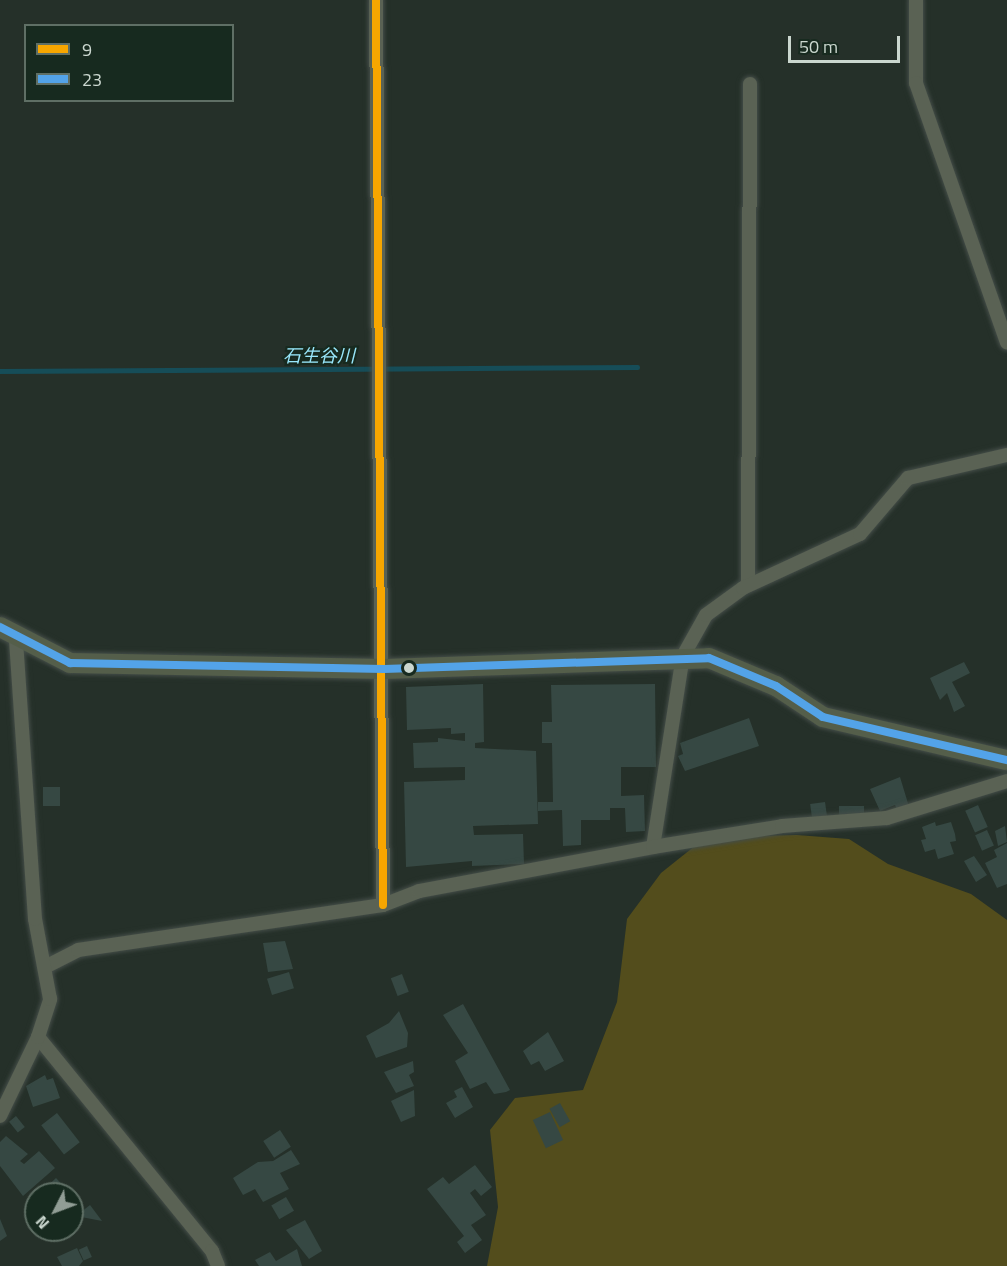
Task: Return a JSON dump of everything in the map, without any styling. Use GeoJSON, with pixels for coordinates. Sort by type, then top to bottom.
{"type":"FeatureCollection","features":[{"type":"Feature","properties":{"kind":"street"},"geometry":{"type":"LineString","coordinates":[[376,0],[384,669],[383,905]]}},
{"type":"Feature","properties":{"kind":"street"},"geometry":{"type":"LineString","coordinates":[[916,0],[916,83],[1007,343]]}},
{"type":"Feature","properties":{"kind":"street"},"geometry":{"type":"LineString","coordinates":[[748,585],[750,84]]}},
{"type":"Feature","properties":{"kind":"street"},"geometry":{"type":"LineString","coordinates":[[653,847],[683,656],[706,615],[748,585],[860,534],[908,478],[1007,455]]}},
{"type":"Feature","properties":{"kind":"street"},"geometry":{"type":"LineString","coordinates":[[8,632],[70,663],[384,669],[683,656],[733,666],[777,686],[823,717],[1007,760]]}},
{"type":"Feature","properties":{"kind":"street"},"geometry":{"type":"LineString","coordinates":[[0,1116],[38,1037],[50,999],[35,919],[8,632]]}},
{"type":"Feature","properties":{"kind":"street"},"geometry":{"type":"LineString","coordinates":[[45,966],[78,950],[383,905],[419,891],[653,847],[782,826],[887,818],[1007,780]]}},
{"type":"Feature","properties":{"kind":"street"},"geometry":{"type":"LineString","coordinates":[[38,1037],[212,1251],[218,1266]]}},
{"type":"Feature","properties":{"kind":"shaded area"},"geometry":{"type":"Polygon","coordinates":[[[797,835],[849,839],[888,864],[971,894],[1007,920],[1007,1266],[487,1266],[498,1207],[490,1130],[515,1098],[583,1090],[617,1002],[627,919],[661,873],[706,837],[797,835]]]}},
{"type":"Feature","properties":{"kind":"building"},"geometry":{"type":"Polygon","coordinates":[[[964,662],[970,673],[952,682],[965,706],[954,712],[947,693],[940,700],[930,678],[964,662]]]}},
{"type":"Feature","properties":{"kind":"building"},"geometry":{"type":"Polygon","coordinates":[[[483,684],[484,742],[475,743],[475,748],[536,751],[538,824],[473,826],[474,835],[523,834],[524,864],[472,866],[472,861],[406,867],[404,782],[465,780],[465,767],[414,768],[413,743],[438,742],[438,738],[465,741],[465,733],[451,734],[451,728],[407,730],[406,687],[483,684]]]}},
{"type":"Feature","properties":{"kind":"building"},"geometry":{"type":"Polygon","coordinates":[[[655,684],[656,767],[621,767],[621,796],[644,795],[645,831],[626,832],[625,808],[610,808],[610,820],[581,820],[581,845],[563,846],[562,810],[538,811],[538,802],[553,802],[552,743],[542,743],[542,722],[552,722],[551,685],[655,684]]]}},
{"type":"Feature","properties":{"kind":"building"},"geometry":{"type":"Polygon","coordinates":[[[749,718],[759,746],[685,771],[678,756],[683,754],[680,743],[749,718]]]}},
{"type":"Feature","properties":{"kind":"building"},"geometry":{"type":"Polygon","coordinates":[[[900,777],[910,810],[899,814],[895,805],[880,811],[870,789],[900,777]]]}},
{"type":"Feature","properties":{"kind":"building"},"geometry":{"type":"Polygon","coordinates":[[[43,787],[60,787],[60,806],[43,806],[43,787]]]}},
{"type":"Feature","properties":{"kind":"building"},"geometry":{"type":"Polygon","coordinates":[[[825,802],[827,816],[812,818],[810,804],[825,802]]]}},
{"type":"Feature","properties":{"kind":"building"},"geometry":{"type":"Polygon","coordinates":[[[978,805],[988,827],[975,833],[965,811],[978,805]]]}},
{"type":"Feature","properties":{"kind":"building"},"geometry":{"type":"Polygon","coordinates":[[[839,806],[864,806],[864,817],[839,817],[839,806]]]}},
{"type":"Feature","properties":{"kind":"building"},"geometry":{"type":"Polygon","coordinates":[[[935,822],[936,826],[951,822],[956,841],[950,842],[954,854],[938,859],[935,849],[925,852],[921,840],[926,839],[922,827],[935,822]]]}},
{"type":"Feature","properties":{"kind":"building"},"geometry":{"type":"Polygon","coordinates":[[[1005,826],[1007,842],[998,846],[995,831],[1005,826]]]}},
{"type":"Feature","properties":{"kind":"building"},"geometry":{"type":"Polygon","coordinates":[[[987,830],[994,846],[982,851],[975,835],[987,830]]]}},
{"type":"Feature","properties":{"kind":"building"},"geometry":{"type":"Polygon","coordinates":[[[1007,843],[1007,884],[997,888],[985,863],[997,857],[994,850],[1007,843]]]}},
{"type":"Feature","properties":{"kind":"building"},"geometry":{"type":"Polygon","coordinates":[[[974,856],[987,875],[976,882],[964,861],[974,856]]]}},
{"type":"Feature","properties":{"kind":"building"},"geometry":{"type":"Polygon","coordinates":[[[285,941],[293,969],[268,972],[263,943],[285,941]]]}},
{"type":"Feature","properties":{"kind":"building"},"geometry":{"type":"Polygon","coordinates":[[[289,972],[294,988],[272,995],[267,979],[289,972]]]}},
{"type":"Feature","properties":{"kind":"building"},"geometry":{"type":"Polygon","coordinates":[[[402,974],[409,992],[398,996],[391,978],[402,974]]]}},
{"type":"Feature","properties":{"kind":"building"},"geometry":{"type":"Polygon","coordinates":[[[463,1004],[510,1090],[494,1094],[486,1082],[470,1089],[455,1061],[468,1053],[443,1015],[463,1004]]]}},
{"type":"Feature","properties":{"kind":"building"},"geometry":{"type":"Polygon","coordinates":[[[399,1011],[408,1033],[407,1047],[376,1058],[366,1036],[389,1023],[399,1011]]]}},
{"type":"Feature","properties":{"kind":"building"},"geometry":{"type":"Polygon","coordinates":[[[548,1032],[564,1061],[545,1071],[539,1061],[531,1065],[523,1051],[548,1032]]]}},
{"type":"Feature","properties":{"kind":"building"},"geometry":{"type":"Polygon","coordinates":[[[413,1061],[414,1072],[409,1075],[414,1086],[396,1093],[384,1072],[413,1061]]]}},
{"type":"Feature","properties":{"kind":"building"},"geometry":{"type":"Polygon","coordinates":[[[45,1075],[47,1080],[53,1078],[60,1098],[33,1107],[26,1086],[45,1075]]]}},
{"type":"Feature","properties":{"kind":"building"},"geometry":{"type":"Polygon","coordinates":[[[462,1087],[473,1107],[455,1118],[446,1103],[457,1097],[454,1091],[462,1087]]]}},
{"type":"Feature","properties":{"kind":"building"},"geometry":{"type":"Polygon","coordinates":[[[414,1090],[415,1116],[401,1122],[391,1101],[414,1090]]]}},
{"type":"Feature","properties":{"kind":"building"},"geometry":{"type":"Polygon","coordinates":[[[560,1103],[570,1121],[560,1127],[550,1109],[560,1103]]]}},
{"type":"Feature","properties":{"kind":"building"},"geometry":{"type":"Polygon","coordinates":[[[550,1112],[563,1140],[546,1148],[533,1120],[550,1112]]]}},
{"type":"Feature","properties":{"kind":"building"},"geometry":{"type":"Polygon","coordinates":[[[57,1113],[80,1142],[64,1154],[41,1125],[57,1113]]]}},
{"type":"Feature","properties":{"kind":"building"},"geometry":{"type":"Polygon","coordinates":[[[16,1116],[25,1127],[18,1133],[9,1122],[16,1116]]]}},
{"type":"Feature","properties":{"kind":"building"},"geometry":{"type":"Polygon","coordinates":[[[280,1130],[291,1147],[274,1158],[263,1141],[280,1130]]]}},
{"type":"Feature","properties":{"kind":"building"},"geometry":{"type":"Polygon","coordinates":[[[6,1136],[28,1154],[20,1161],[24,1164],[39,1151],[55,1168],[39,1182],[24,1182],[23,1196],[0,1166],[0,1142],[6,1136]]]}},
{"type":"Feature","properties":{"kind":"building"},"geometry":{"type":"Polygon","coordinates":[[[291,1150],[300,1164],[280,1173],[289,1189],[263,1202],[255,1189],[243,1195],[233,1178],[258,1162],[273,1161],[291,1150]]]}},
{"type":"Feature","properties":{"kind":"building"},"geometry":{"type":"Polygon","coordinates":[[[475,1165],[492,1187],[481,1196],[475,1189],[470,1193],[486,1215],[471,1225],[482,1240],[465,1253],[457,1242],[464,1236],[427,1189],[443,1177],[449,1184],[475,1165]]]}},
{"type":"Feature","properties":{"kind":"building"},"geometry":{"type":"Polygon","coordinates":[[[286,1197],[294,1211],[279,1219],[271,1206],[286,1197]]]}},
{"type":"Feature","properties":{"kind":"building"},"geometry":{"type":"Polygon","coordinates":[[[90,1205],[102,1221],[84,1218],[84,1210],[90,1205]]]}},
{"type":"Feature","properties":{"kind":"building"},"geometry":{"type":"Polygon","coordinates":[[[0,1219],[7,1236],[0,1241],[0,1219]]]}},
{"type":"Feature","properties":{"kind":"building"},"geometry":{"type":"Polygon","coordinates":[[[305,1220],[322,1251],[309,1259],[286,1230],[305,1220]]]}},
{"type":"Feature","properties":{"kind":"building"},"geometry":{"type":"Polygon","coordinates":[[[87,1246],[92,1257],[84,1261],[79,1250],[87,1246]]]}},
{"type":"Feature","properties":{"kind":"building"},"geometry":{"type":"Polygon","coordinates":[[[77,1248],[83,1261],[79,1266],[62,1266],[57,1257],[77,1248]]]}},
{"type":"Feature","properties":{"kind":"building"},"geometry":{"type":"Polygon","coordinates":[[[297,1249],[302,1266],[259,1266],[255,1260],[270,1252],[276,1261],[297,1249]]]}},
{"type":"Feature","properties":{"kind":"waterway","name":"石生谷川"},"geometry":{"type":"LineString","coordinates":[[0,371],[637,367]]}},
{"type":"Feature","properties":{"kind":"transit line","name":"9"},"geometry":{"type":"LineString","coordinates":[[376,0],[383,905]]}},
{"type":"Feature","properties":{"kind":"transit line","name":"23"},"geometry":{"type":"LineString","coordinates":[[0,627],[70,663],[384,669],[709,658],[776,686],[823,717],[1007,760]]}}]}
